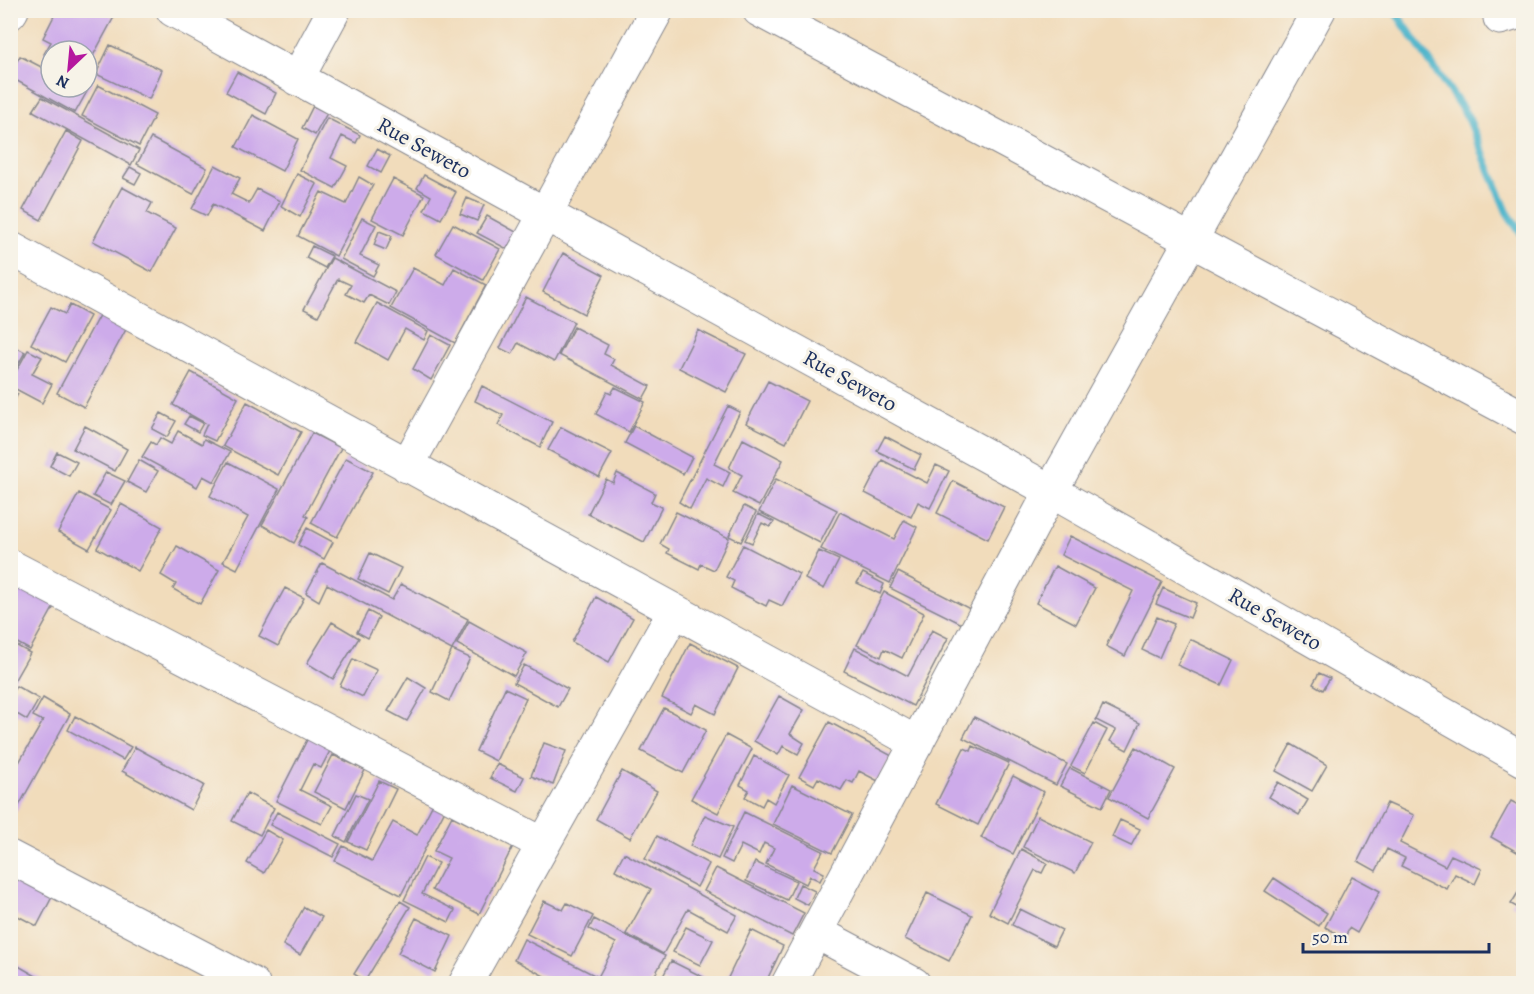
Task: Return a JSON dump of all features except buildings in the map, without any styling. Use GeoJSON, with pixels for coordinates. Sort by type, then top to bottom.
{"type":"FeatureCollection","features":[{"type":"Feature","properties":{"kind":"street","name":"Rue Seweto"},"geometry":{"type":"LineString","coordinates":[[173,10],[1051,491],[1524,760]]}},
{"type":"Feature","properties":{"kind":"street"},"geometry":{"type":"LineString","coordinates":[[297,79],[334,10]]}},
{"type":"Feature","properties":{"kind":"street"},"geometry":{"type":"LineString","coordinates":[[407,466],[547,215],[657,10]]}},
{"type":"Feature","properties":{"kind":"street"},"geometry":{"type":"LineString","coordinates":[[759,10],[1524,418]]}},
{"type":"Feature","properties":{"kind":"street"},"geometry":{"type":"LineString","coordinates":[[788,984],[1051,491],[1319,10]]}},
{"type":"Feature","properties":{"kind":"street"},"geometry":{"type":"LineString","coordinates":[[10,248],[917,743]]}},
{"type":"Feature","properties":{"kind":"street"},"geometry":{"type":"LineString","coordinates":[[10,566],[543,844]]}},
{"type":"Feature","properties":{"kind":"street"},"geometry":{"type":"LineString","coordinates":[[465,984],[674,612]]}},
{"type":"Feature","properties":{"kind":"street"},"geometry":{"type":"LineString","coordinates":[[10,857],[253,984]]}},
{"type":"Feature","properties":{"kind":"street"},"geometry":{"type":"LineString","coordinates":[[816,932],[914,984]]}},
{"type":"Feature","properties":{"kind":"waterway"},"geometry":{"type":"LineString","coordinates":[[1394,10],[1468,117],[1507,212],[1524,238]]}}]}
